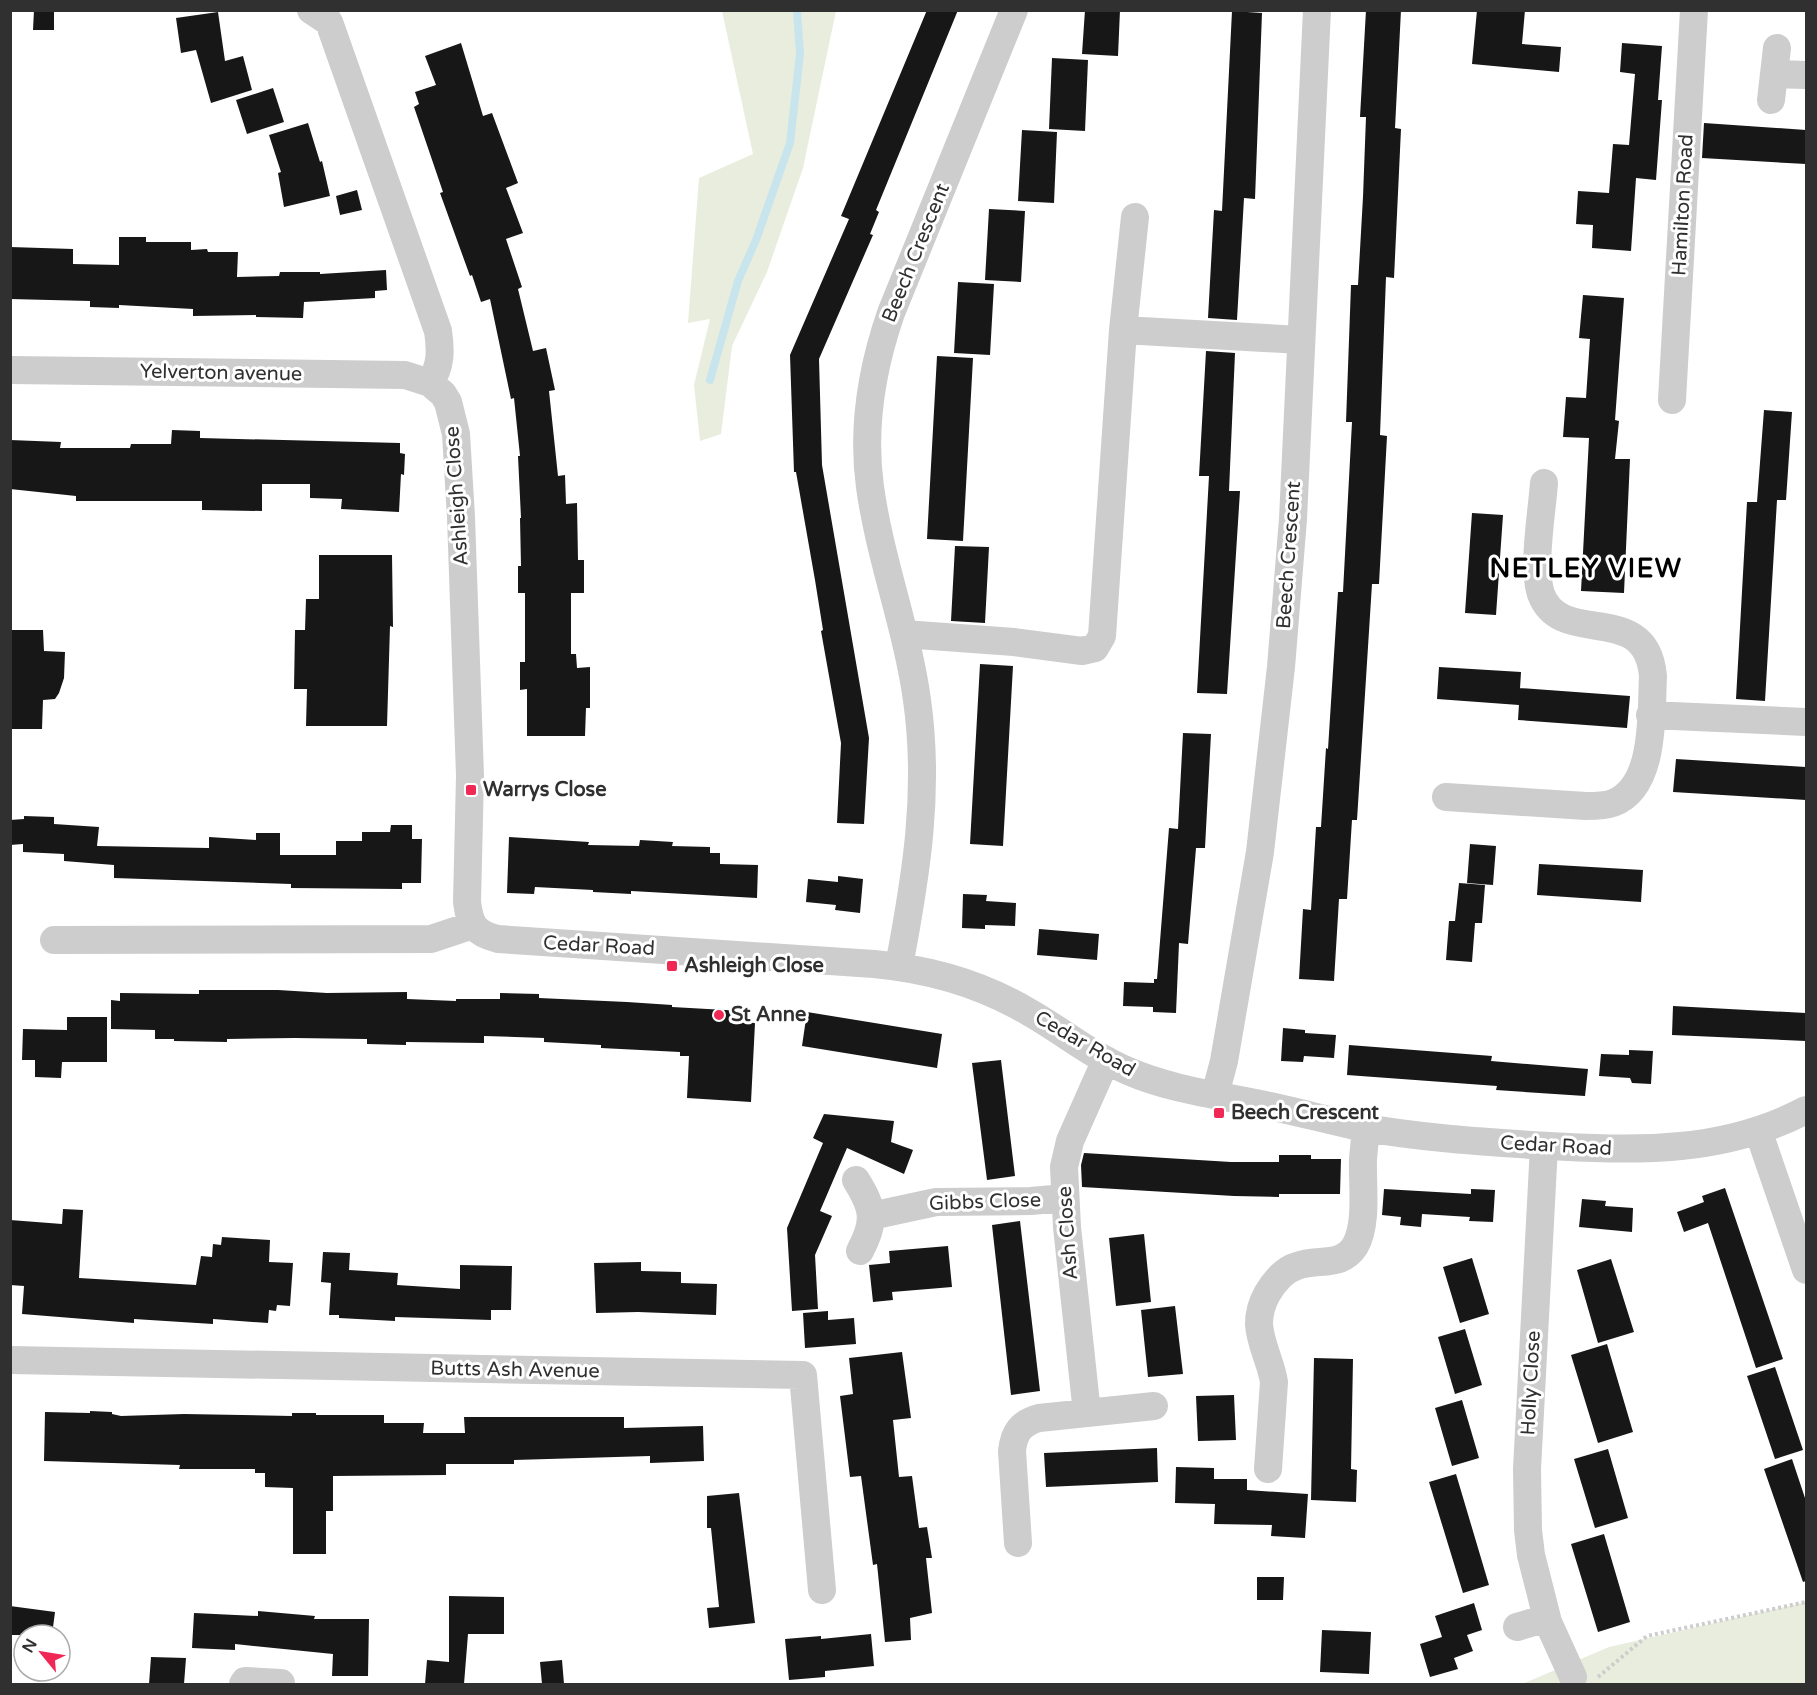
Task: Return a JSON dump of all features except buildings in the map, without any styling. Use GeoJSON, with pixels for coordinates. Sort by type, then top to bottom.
{"type":"FeatureCollection","features":[{"type":"Feature","properties":{"kind":"street","name":"Beech Crescent"},"geometry":{"type":"LineString","coordinates":[[899,966],[920,842],[923,782],[917,701],[904,634],[876,524],[869,484],[868,432],[875,367],[891,313],[1014,10]]}},
{"type":"Feature","properties":{"kind":"street","name":"Beech Crescent"},"geometry":{"type":"LineString","coordinates":[[1215,1095],[1224,1061],[1267,800],[1293,519],[1317,10]]}},
{"type":"Feature","properties":{"kind":"street","name":"Hamilton Road"},"geometry":{"type":"LineString","coordinates":[[1672,400],[1694,10]]}},
{"type":"Feature","properties":{"kind":"street"},"geometry":{"type":"LineString","coordinates":[[320,16],[438,332],[441,349],[440,361],[430,383]]}},
{"type":"Feature","properties":{"kind":"street"},"geometry":{"type":"LineString","coordinates":[[1774,74],[1806,75]]}},
{"type":"Feature","properties":{"kind":"street"},"geometry":{"type":"LineString","coordinates":[[904,634],[1014,642],[1082,651],[1095,648],[1102,636],[1123,330],[1135,217]]}},
{"type":"Feature","properties":{"kind":"street"},"geometry":{"type":"LineString","coordinates":[[1123,330],[1301,340]]}},
{"type":"Feature","properties":{"kind":"street","name":"Yelverton avenue"},"geometry":{"type":"LineString","coordinates":[[10,370],[405,375],[430,383]]}},
{"type":"Feature","properties":{"kind":"street","name":"Ashleigh Close"},"geometry":{"type":"LineString","coordinates":[[430,383],[448,402],[456,434],[470,776],[467,902],[473,925]]}},
{"type":"Feature","properties":{"kind":"street"},"geometry":{"type":"LineString","coordinates":[[1446,797],[1586,806],[1613,803],[1634,787],[1647,758],[1652,664],[1647,652],[1640,642],[1615,628],[1581,624],[1561,618],[1552,612],[1541,594],[1538,572],[1544,483]]}},
{"type":"Feature","properties":{"kind":"street"},"geometry":{"type":"LineString","coordinates":[[1650,715],[1806,722]]}},
{"type":"Feature","properties":{"kind":"street"},"geometry":{"type":"LineString","coordinates":[[54,940],[431,939],[473,925]]}},
{"type":"Feature","properties":{"kind":"street","name":"Cedar Road"},"geometry":{"type":"LineString","coordinates":[[473,925],[482,933],[498,939],[899,966],[920,970],[964,983],[1002,998],[1033,1014],[1106,1060],[1138,1075],[1215,1095],[1366,1127],[1459,1139],[1544,1146],[1626,1149],[1674,1147],[1721,1141],[1758,1130],[1806,1110]]}},
{"type":"Feature","properties":{"kind":"street","name":"Ash Close"},"geometry":{"type":"LineString","coordinates":[[1087,1413],[1064,1198],[1064,1167],[1070,1141],[1106,1060]]}},
{"type":"Feature","properties":{"kind":"street"},"geometry":{"type":"LineString","coordinates":[[1268,1469],[1274,1382],[1260,1334],[1260,1310],[1270,1288],[1287,1270],[1306,1263],[1340,1259],[1354,1247],[1359,1237],[1363,1218],[1363,1158],[1366,1127]]}},
{"type":"Feature","properties":{"kind":"street"},"geometry":{"type":"LineString","coordinates":[[1758,1130],[1806,1270]]}},
{"type":"Feature","properties":{"kind":"street","name":"Holly Close"},"geometry":{"type":"LineString","coordinates":[[1544,1146],[1526,1500],[1531,1555],[1547,1618],[1558,1647],[1582,1681]]}},
{"type":"Feature","properties":{"kind":"street"},"geometry":{"type":"LineString","coordinates":[[856,1180],[867,1198],[871,1216],[871,1227],[860,1251]]}},
{"type":"Feature","properties":{"kind":"street","name":"Gibbs Close"},"geometry":{"type":"LineString","coordinates":[[871,1216],[936,1202],[1031,1201],[1064,1198]]}},
{"type":"Feature","properties":{"kind":"street","name":"Butts Ash Avenue"},"geometry":{"type":"LineString","coordinates":[[10,1360],[803,1375],[822,1590]]}},
{"type":"Feature","properties":{"kind":"street"},"geometry":{"type":"LineString","coordinates":[[1018,1543],[1012,1451],[1013,1439],[1018,1429],[1027,1422],[1039,1418],[1154,1406]]}},
{"type":"Feature","properties":{"kind":"street"},"geometry":{"type":"LineString","coordinates":[[1517,1627],[1547,1618]]}},
{"type":"Feature","properties":{"kind":"street"},"geometry":{"type":"LineString","coordinates":[[243,1684],[244,1681],[281,1683]]}},
{"type":"Feature","properties":{"kind":"path"},"geometry":{"type":"LineString","coordinates":[[1582,1681],[1647,1636],[1806,1602]]}},
{"type":"Feature","properties":{"kind":"green space"},"geometry":{"type":"Polygon","coordinates":[[[722,11],[836,11],[803,168],[767,272],[732,346],[721,434],[700,441],[694,385],[710,319],[688,323],[699,178],[753,154],[722,11]]]}},
{"type":"Feature","properties":{"kind":"green space"},"geometry":{"type":"Polygon","coordinates":[[[1806,1602],[1806,1684],[1522,1684],[1609,1647],[1806,1602]]]}},
{"type":"Feature","properties":{"kind":"waterway"},"geometry":{"type":"LineString","coordinates":[[710,380],[738,281],[756,240],[790,143],[800,54],[797,10]]}},
{"type":"Feature","properties":{"kind":"place","name":"Warrys Close"},"geometry":{"type":"Point","coordinates":[471,790]}},
{"type":"Feature","properties":{"kind":"place","name":"Ashleigh Close"},"geometry":{"type":"Point","coordinates":[672,966]}},
{"type":"Feature","properties":{"kind":"place","name":"St Anne"},"geometry":{"type":"Point","coordinates":[719,1015]}},
{"type":"Feature","properties":{"kind":"place","name":"Beech Crescent"},"geometry":{"type":"Point","coordinates":[1219,1113]}},
{"type":"Feature","properties":{"kind":"district","name":"NETLEY VIEW"},"geometry":{"type":"Point","coordinates":[1586,568]}}]}
